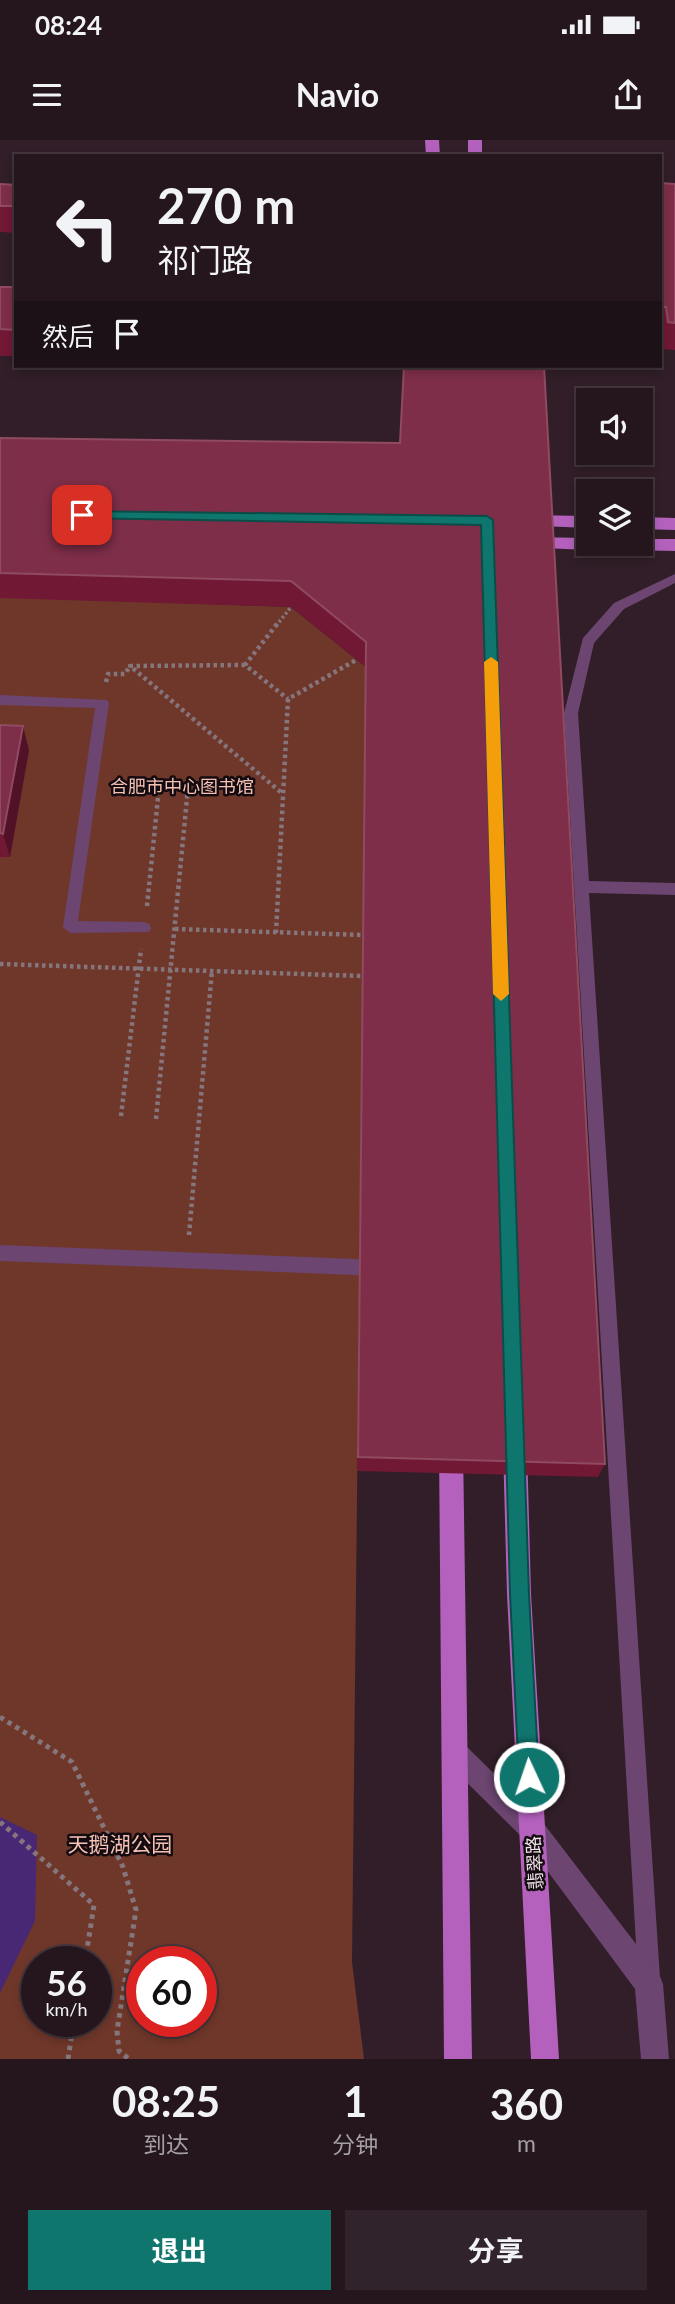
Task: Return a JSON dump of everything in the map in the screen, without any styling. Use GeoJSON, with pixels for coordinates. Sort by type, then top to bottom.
{"type":"FeatureCollection","features":[{"type":"Feature","properties":{"kind":"main road"},"geometry":{"type":"LineString","coordinates":[[512,521],[576,522]]}},
{"type":"Feature","properties":{"kind":"main road"},"geometry":{"type":"LineString","coordinates":[[653,523],[675,524]]}},
{"type":"Feature","properties":{"kind":"main road"},"geometry":{"type":"LineString","coordinates":[[513,542],[576,544]]}},
{"type":"Feature","properties":{"kind":"main road"},"geometry":{"type":"LineString","coordinates":[[653,545],[675,545]]}},
{"type":"Feature","properties":{"kind":"main road"},"geometry":{"type":"LineString","coordinates":[[451,1423],[458,2059]]}},
{"type":"Feature","properties":{"kind":"main road","name":"翡翠路"},"geometry":{"type":"LineString","coordinates":[[514,1428],[519,1594],[545,2059]]}},
{"type":"Feature","properties":{"kind":"street"},"geometry":{"type":"LineString","coordinates":[[455,1754],[532,1829],[649,1984],[655,2059]]}},
{"type":"Feature","properties":{"kind":"lane"},"geometry":{"type":"LineString","coordinates":[[649,1984],[571,713],[588,641],[618,606],[675,578]]}},
{"type":"Feature","properties":{"kind":"lane"},"geometry":{"type":"LineString","coordinates":[[0,700],[102,703],[70,927],[144,928]]}},
{"type":"Feature","properties":{"kind":"lane"},"geometry":{"type":"LineString","coordinates":[[581,887],[675,889]]}},
{"type":"Feature","properties":{"kind":"lane"},"geometry":{"type":"LineString","coordinates":[[0,1253],[393,1269]]}},
{"type":"Feature","properties":{"kind":"path"},"geometry":{"type":"LineString","coordinates":[[245,666],[291,607]]}},
{"type":"Feature","properties":{"kind":"path"},"geometry":{"type":"LineString","coordinates":[[288,699],[356,660]]}},
{"type":"Feature","properties":{"kind":"path"},"geometry":{"type":"LineString","coordinates":[[283,794],[130,666],[245,666],[288,699]]}},
{"type":"Feature","properties":{"kind":"path"},"geometry":{"type":"LineString","coordinates":[[276,933],[288,699]]}},
{"type":"Feature","properties":{"kind":"path"},"geometry":{"type":"LineString","coordinates":[[150,880],[159,788]]}},
{"type":"Feature","properties":{"kind":"path"},"geometry":{"type":"LineString","coordinates":[[156,1119],[173,969],[188,788]]}},
{"type":"Feature","properties":{"kind":"path"},"geometry":{"type":"LineString","coordinates":[[144,928],[363,936]]}},
{"type":"Feature","properties":{"kind":"path"},"geometry":{"type":"LineString","coordinates":[[0,964],[362,976]]}},
{"type":"Feature","properties":{"kind":"path"},"geometry":{"type":"LineString","coordinates":[[187,1260],[212,970]]}},
{"type":"Feature","properties":{"kind":"path"},"geometry":{"type":"LineString","coordinates":[[121,1116],[134,1011]]}},
{"type":"Feature","properties":{"kind":"path"},"geometry":{"type":"LineString","coordinates":[[0,1717],[72,1762],[123,1867],[136,1910],[117,2031],[119,2051],[129,2059]]}},
{"type":"Feature","properties":{"kind":"path"},"geometry":{"type":"LineString","coordinates":[[0,1822],[94,1906],[88,1946]]}},
{"type":"Feature","properties":{"kind":"path"},"geometry":{"type":"LineString","coordinates":[[68,2059],[72,2037]]}},
{"type":"Feature","properties":{"kind":"green space","name":"合肥市中心图书馆"},"geometry":{"type":"Polygon","coordinates":[[[0,597],[291,607],[366,667],[352,1962],[364,2059],[0,2059],[0,597]]]}},
{"type":"Feature","properties":{"kind":"shaded area"},"geometry":{"type":"Polygon","coordinates":[[[0,1817],[37,1835],[35,1921],[0,1993],[0,1817]]]}},
{"type":"Feature","properties":{"kind":"building"},"geometry":{"type":"Polygon","coordinates":[[[662,183],[675,184],[675,323],[668,322],[666,307],[662,307],[662,183]]]}},
{"type":"Feature","properties":{"kind":"building"},"geometry":{"type":"Polygon","coordinates":[[[0,184],[14,185],[14,206],[0,206],[0,184]]]}},
{"type":"Feature","properties":{"kind":"building"},"geometry":{"type":"Polygon","coordinates":[[[0,287],[14,287],[14,330],[0,329],[0,287]]]}},
{"type":"Feature","properties":{"kind":"building"},"geometry":{"type":"Polygon","coordinates":[[[404,368],[544,368],[605,1464],[358,1457],[366,642],[291,581],[0,573],[0,438],[400,443],[404,368]]]}},
{"type":"Feature","properties":{"kind":"building"},"geometry":{"type":"Polygon","coordinates":[[[0,725],[23,726],[3,834],[0,833],[0,725]]]}},
{"type":"Feature","properties":{"kind":"slow traffic"},"geometry":{"type":"LineString","coordinates":[[491,662],[501,994]]}},
{"type":"Feature","properties":{"kind":"route"},"geometry":{"type":"LineString","coordinates":[[82,515],[487,520],[519,1594],[529,1777]]}},
{"type":"Feature","properties":{"kind":"park label","name":"天鹅湖公园"},"geometry":{"type":"Point","coordinates":[120,1843]}}]}
